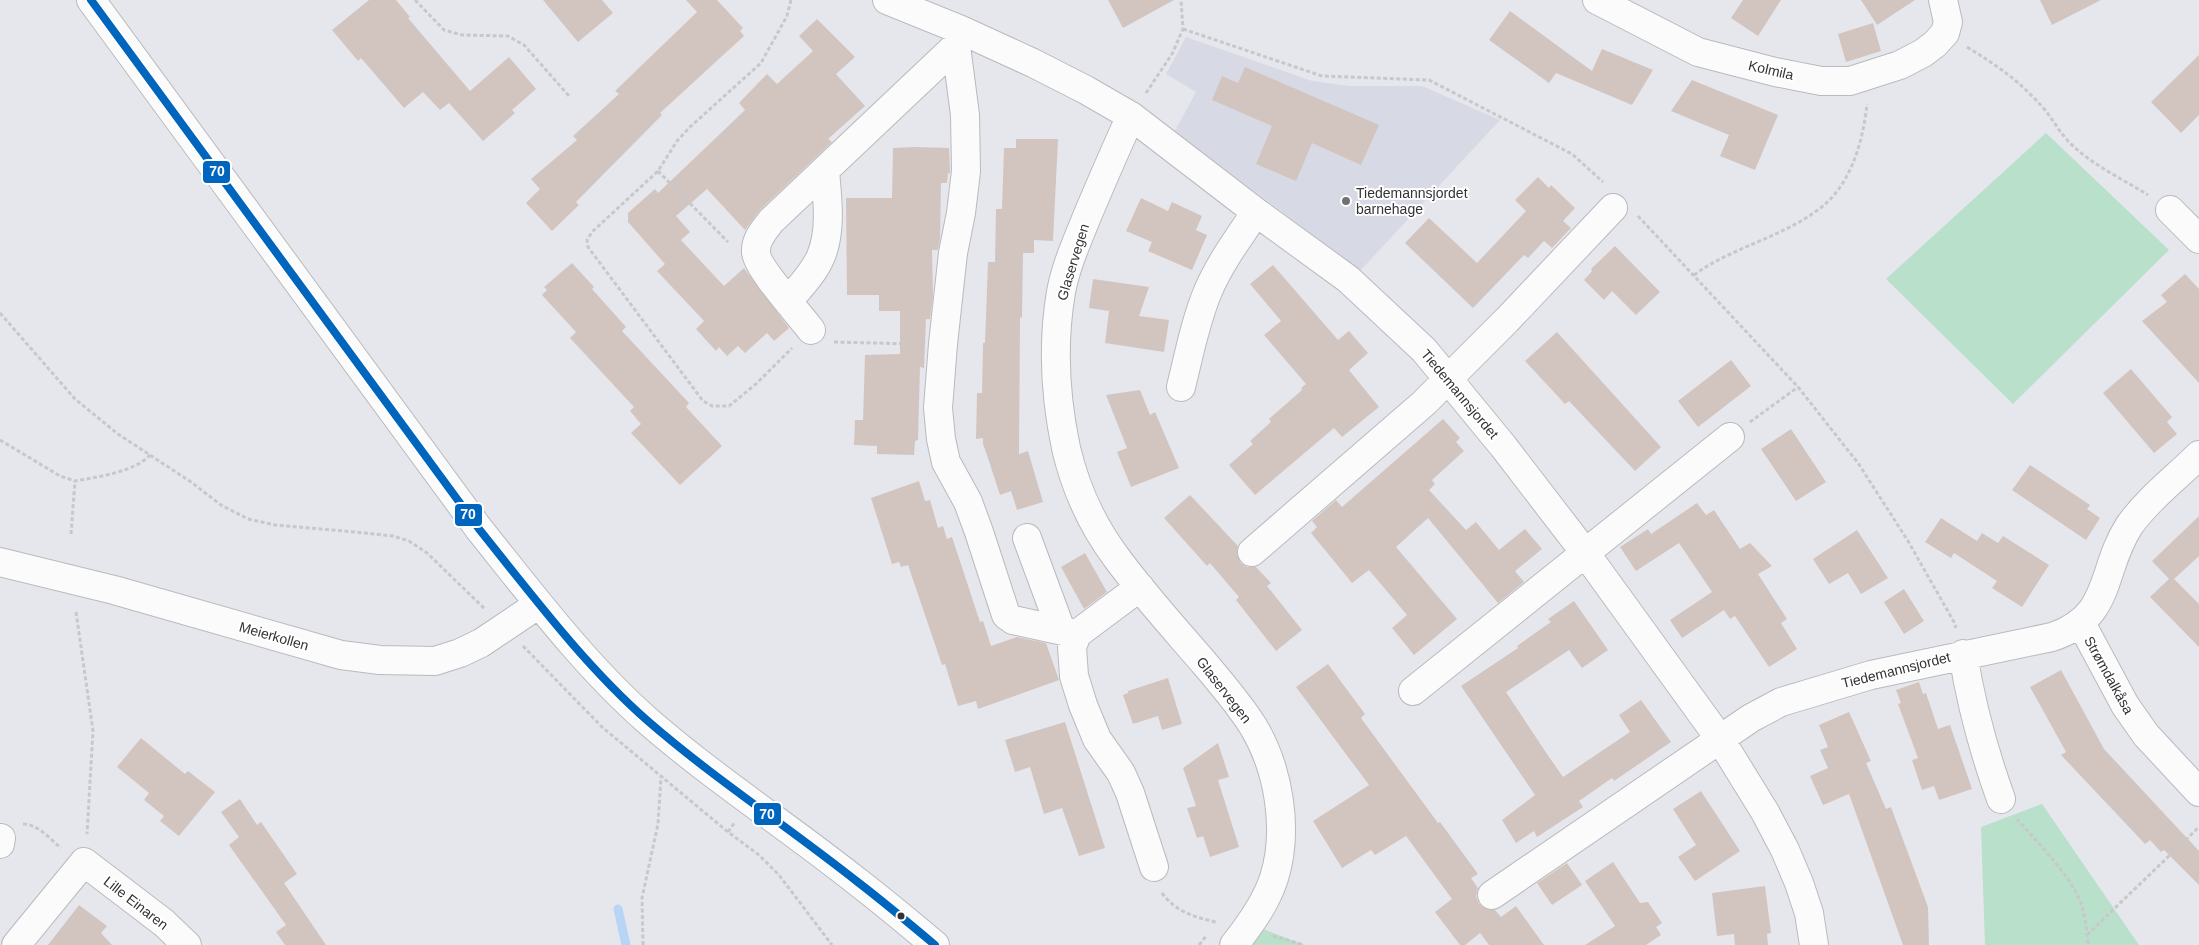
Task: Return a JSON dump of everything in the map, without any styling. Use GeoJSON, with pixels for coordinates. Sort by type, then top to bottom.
{"type":"FeatureCollection","features":[{"type":"Feature","properties":{"kind":"street"},"geometry":{"type":"LineString","coordinates":[[91,0],[479,530],[539,604],[602,675],[648,721],[860,883],[936,945]]}},
{"type":"Feature","properties":{"kind":"street"},"geometry":{"type":"LineString","coordinates":[[888,0],[958,38],[1034,63],[1131,116]]}},
{"type":"Feature","properties":{"kind":"street","name":"Kolmila"},"geometry":{"type":"LineString","coordinates":[[1597,0],[1698,52],[1774,72],[1821,81],[1850,81],[1900,65],[1923,53],[1945,33]]}},
{"type":"Feature","properties":{"kind":"street"},"geometry":{"type":"LineString","coordinates":[[1943,0],[1948,22],[1945,33]]}},
{"type":"Feature","properties":{"kind":"street"},"geometry":{"type":"LineString","coordinates":[[811,330],[761,266],[756,252],[758,239],[771,221],[958,38]]}},
{"type":"Feature","properties":{"kind":"street"},"geometry":{"type":"LineString","coordinates":[[958,38],[965,115],[966,171],[961,214],[953,253],[942,344],[938,408],[941,439],[946,462],[968,502],[1006,615],[1013,620],[1069,632],[1140,587]]}},
{"type":"Feature","properties":{"kind":"street","name":"Tiedemannsjordet"},"geometry":{"type":"LineString","coordinates":[[1131,116],[1256,212],[1348,279],[1424,350],[1503,446],[1586,554],[1720,739],[1765,812],[1785,850],[1809,913],[1814,945]]}},
{"type":"Feature","properties":{"kind":"street","name":"Glaservegen"},"geometry":{"type":"LineString","coordinates":[[1131,116],[1076,244],[1064,280],[1056,327],[1054,369],[1067,450],[1080,492],[1094,522],[1115,557],[1235,700],[1249,721],[1267,756],[1276,787],[1281,822],[1279,856],[1274,879],[1263,904],[1248,928],[1234,945]]}},
{"type":"Feature","properties":{"kind":"street"},"geometry":{"type":"LineString","coordinates":[[789,300],[808,278],[821,255],[827,231],[828,209],[825,170]]}},
{"type":"Feature","properties":{"kind":"street"},"geometry":{"type":"LineString","coordinates":[[1252,552],[1424,402],[1507,320],[1619,203]]}},
{"type":"Feature","properties":{"kind":"street"},"geometry":{"type":"LineString","coordinates":[[2170,210],[2199,240]]}},
{"type":"Feature","properties":{"kind":"street"},"geometry":{"type":"LineString","coordinates":[[1181,387],[1199,316],[1209,289],[1231,249],[1256,212]]}},
{"type":"Feature","properties":{"kind":"street"},"geometry":{"type":"LineString","coordinates":[[1413,691],[1586,554],[1730,436]]}},
{"type":"Feature","properties":{"kind":"street","name":"Strømdalkåsa"},"geometry":{"type":"LineString","coordinates":[[2199,455],[2145,507],[2130,526],[2119,546],[2102,594],[2094,609],[2080,623],[2125,705],[2146,735],[2199,792]]}},
{"type":"Feature","properties":{"kind":"street"},"geometry":{"type":"LineString","coordinates":[[1027,538],[1069,632],[1074,676],[1082,705],[1097,740],[1121,772],[1154,867]]}},
{"type":"Feature","properties":{"kind":"street","name":"Meierkollen"},"geometry":{"type":"LineString","coordinates":[[0,562],[114,590],[341,655],[380,660],[435,661],[460,653],[481,643],[539,604]]}},
{"type":"Feature","properties":{"kind":"street","name":"Tiedemannsjordet"},"geometry":{"type":"LineString","coordinates":[[1720,739],[1750,718],[1781,702],[1870,675],[1963,654],[2052,637],[2067,632],[2080,623]]}},
{"type":"Feature","properties":{"kind":"street"},"geometry":{"type":"LineString","coordinates":[[1963,654],[1969,691],[1988,764],[2001,799]]}},
{"type":"Feature","properties":{"kind":"street"},"geometry":{"type":"LineString","coordinates":[[1492,895],[1720,739]]}},
{"type":"Feature","properties":{"kind":"street"},"geometry":{"type":"LineString","coordinates":[[16,945],[83,864]]}},
{"type":"Feature","properties":{"kind":"street","name":"Lille Einaren"},"geometry":{"type":"LineString","coordinates":[[83,864],[164,923],[187,945]]}},
{"type":"Feature","properties":{"kind":"path"},"geometry":{"type":"LineString","coordinates":[[415,0],[444,30],[462,35],[508,36],[524,45],[569,96]]}},
{"type":"Feature","properties":{"kind":"path"},"geometry":{"type":"LineString","coordinates":[[791,0],[787,16],[773,46],[761,63],[684,134],[658,171],[592,232],[587,240],[588,248],[703,401],[712,406],[729,406],[756,384],[811,330],[820,340],[829,342],[942,344]]}},
{"type":"Feature","properties":{"kind":"path"},"geometry":{"type":"LineString","coordinates":[[1131,116],[1172,54],[1183,29],[1181,0]]}},
{"type":"Feature","properties":{"kind":"path"},"geometry":{"type":"LineString","coordinates":[[1183,29],[1322,76],[1429,80],[1572,154],[1619,203],[1694,275],[1798,387],[1858,463],[1908,541],[1954,622],[1963,654]]}},
{"type":"Feature","properties":{"kind":"path"},"geometry":{"type":"LineString","coordinates":[[1945,33],[2006,71],[2025,88],[2045,110],[2067,140],[2086,157],[2170,210]]}},
{"type":"Feature","properties":{"kind":"path"},"geometry":{"type":"LineString","coordinates":[[1694,275],[1710,264],[1820,209],[1837,191],[1852,164],[1864,127],[1868,76]]}},
{"type":"Feature","properties":{"kind":"path"},"geometry":{"type":"LineString","coordinates":[[658,171],[734,247],[756,252]]}},
{"type":"Feature","properties":{"kind":"path"},"geometry":{"type":"LineString","coordinates":[[0,314],[75,399],[118,434],[222,506],[248,519],[275,525],[393,536],[409,541],[427,553],[478,602]]}},
{"type":"Feature","properties":{"kind":"path"},"geometry":{"type":"LineString","coordinates":[[1730,436],[1798,387]]}},
{"type":"Feature","properties":{"kind":"path"},"geometry":{"type":"LineString","coordinates":[[0,440],[60,476],[75,481],[99,477],[143,463],[150,455]]}},
{"type":"Feature","properties":{"kind":"path"},"geometry":{"type":"LineString","coordinates":[[71,534],[75,481]]}},
{"type":"Feature","properties":{"kind":"path"},"geometry":{"type":"LineString","coordinates":[[76,612],[93,731],[83,864]]}},
{"type":"Feature","properties":{"kind":"path"},"geometry":{"type":"LineString","coordinates":[[530,654],[602,727],[656,773],[759,855],[779,876],[832,945]]}},
{"type":"Feature","properties":{"kind":"path"},"geometry":{"type":"LineString","coordinates":[[643,945],[642,898],[658,824],[661,777]]}},
{"type":"Feature","properties":{"kind":"path"},"geometry":{"type":"LineString","coordinates":[[2001,799],[2070,884],[2080,901],[2088,945]]}},
{"type":"Feature","properties":{"kind":"path"},"geometry":{"type":"LineString","coordinates":[[7,835],[29,824],[36,827],[83,864]]}},
{"type":"Feature","properties":{"kind":"path"},"geometry":{"type":"LineString","coordinates":[[2087,935],[2199,827]]}},
{"type":"Feature","properties":{"kind":"shaded area","name":"Tiedemannsjordet barnehage"},"geometry":{"type":"Polygon","coordinates":[[[1186,37],[1312,81],[1350,86],[1422,86],[1500,120],[1360,271],[1175,131],[1196,92],[1166,74],[1186,37]]]}},
{"type":"Feature","properties":{"kind":"green space"},"geometry":{"type":"Polygon","coordinates":[[[2046,133],[2169,250],[2013,404],[1886,279],[2046,133]]]}},
{"type":"Feature","properties":{"kind":"green space"},"geometry":{"type":"Polygon","coordinates":[[[2042,804],[2139,945],[1985,945],[1981,827],[2042,804]]]}},
{"type":"Feature","properties":{"kind":"green space"},"geometry":{"type":"Polygon","coordinates":[[[1263,929],[1305,945],[1251,945],[1263,929]]]}},
{"type":"Feature","properties":{"kind":"building"},"geometry":{"type":"Polygon","coordinates":[[[369,0],[396,0],[410,17],[408,18],[470,91],[509,57],[536,89],[512,110],[515,113],[483,141],[449,103],[440,110],[423,92],[404,108],[361,58],[358,61],[332,30],[369,0]]]}},
{"type":"Feature","properties":{"kind":"building"},"geometry":{"type":"Polygon","coordinates":[[[543,0],[602,0],[613,13],[578,42],[543,0]]]}},
{"type":"Feature","properties":{"kind":"building"},"geometry":{"type":"Polygon","coordinates":[[[686,0],[717,0],[743,28],[740,31],[744,36],[660,113],[662,115],[576,202],[579,205],[552,231],[526,203],[540,189],[531,179],[577,140],[573,136],[619,94],[615,91],[697,12],[686,0]]]}},
{"type":"Feature","properties":{"kind":"building"},"geometry":{"type":"Polygon","coordinates":[[[1108,0],[1174,0],[1123,28],[1108,0]]]}},
{"type":"Feature","properties":{"kind":"building"},"geometry":{"type":"Polygon","coordinates":[[[1743,0],[1781,0],[1758,36],[1731,18],[1743,0]]]}},
{"type":"Feature","properties":{"kind":"building"},"geometry":{"type":"Polygon","coordinates":[[[1861,0],[1915,0],[1877,25],[1861,0]]]}},
{"type":"Feature","properties":{"kind":"building"},"geometry":{"type":"Polygon","coordinates":[[[2040,0],[2101,0],[2052,25],[2040,0]]]}},
{"type":"Feature","properties":{"kind":"building"},"geometry":{"type":"Polygon","coordinates":[[[1510,11],[1592,71],[1602,49],[1653,70],[1632,105],[1556,73],[1549,83],[1489,40],[1510,11]]]}},
{"type":"Feature","properties":{"kind":"building"},"geometry":{"type":"Polygon","coordinates":[[[817,19],[855,57],[836,74],[865,106],[828,139],[832,142],[760,210],[745,230],[707,189],[676,216],[690,232],[681,240],[724,286],[744,268],[789,328],[774,341],[767,333],[745,353],[738,346],[727,356],[719,347],[716,351],[696,329],[704,321],[657,271],[665,264],[628,222],[628,213],[655,189],[658,193],[745,110],[739,103],[767,74],[777,84],[813,51],[799,36],[817,19]]]}},
{"type":"Feature","properties":{"kind":"building"},"geometry":{"type":"Polygon","coordinates":[[[1873,23],[1881,51],[1846,62],[1838,34],[1873,23]]]}},
{"type":"Feature","properties":{"kind":"building"},"geometry":{"type":"Polygon","coordinates":[[[2199,55],[2199,115],[2181,133],[2151,102],[2199,55]]]}},
{"type":"Feature","properties":{"kind":"building"},"geometry":{"type":"Polygon","coordinates":[[[1245,67],[1379,125],[1361,165],[1312,143],[1296,181],[1256,164],[1272,126],[1212,100],[1222,76],[1238,83],[1245,67]]]}},
{"type":"Feature","properties":{"kind":"building"},"geometry":{"type":"Polygon","coordinates":[[[1692,80],[1778,115],[1755,170],[1720,156],[1729,135],[1671,111],[1692,80]]]}},
{"type":"Feature","properties":{"kind":"building"},"geometry":{"type":"Polygon","coordinates":[[[1016,139],[1058,139],[1053,241],[1034,240],[1034,253],[1023,253],[1022,318],[1020,317],[1019,454],[1028,451],[1043,502],[1017,510],[1011,491],[1000,495],[983,444],[983,438],[976,439],[977,393],[982,393],[988,262],[995,262],[996,209],[1002,209],[1004,148],[1016,148],[1016,139]]]}},
{"type":"Feature","properties":{"kind":"building"},"geometry":{"type":"Polygon","coordinates":[[[893,148],[949,148],[950,170],[947,183],[941,183],[940,239],[938,250],[932,250],[933,296],[930,319],[926,319],[924,368],[920,367],[918,440],[915,441],[914,455],[877,454],[877,446],[854,445],[855,420],[863,420],[865,355],[900,354],[900,311],[879,311],[879,295],[847,295],[846,198],[892,198],[893,148]]]}},
{"type":"Feature","properties":{"kind":"building"},"geometry":{"type":"Polygon","coordinates":[[[1538,177],[1549,188],[1551,185],[1575,208],[1563,221],[1571,228],[1552,248],[1544,241],[1528,258],[1524,255],[1473,308],[1405,243],[1429,218],[1477,263],[1526,211],[1515,200],[1538,177]]]}},
{"type":"Feature","properties":{"kind":"building"},"geometry":{"type":"Polygon","coordinates":[[[1141,198],[1168,211],[1172,202],[1202,216],[1196,230],[1207,235],[1192,270],[1148,251],[1152,242],[1126,231],[1141,198]]]}},
{"type":"Feature","properties":{"kind":"building"},"geometry":{"type":"Polygon","coordinates":[[[1615,246],[1660,292],[1636,315],[1612,291],[1604,300],[1584,280],[1592,271],[1591,269],[1615,246]]]}},
{"type":"Feature","properties":{"kind":"building"},"geometry":{"type":"Polygon","coordinates":[[[572,263],[626,327],[622,331],[689,403],[686,407],[722,446],[680,485],[631,433],[641,424],[630,411],[634,407],[570,338],[576,332],[542,295],[547,290],[544,287],[572,263]]]}},
{"type":"Feature","properties":{"kind":"building"},"geometry":{"type":"Polygon","coordinates":[[[1273,265],[1338,340],[1349,331],[1368,353],[1349,370],[1379,407],[1342,437],[1334,428],[1255,495],[1229,465],[1253,444],[1250,441],[1271,422],[1269,419],[1302,390],[1301,388],[1306,384],[1264,335],[1281,321],[1250,284],[1273,265]]]}},
{"type":"Feature","properties":{"kind":"building"},"geometry":{"type":"Polygon","coordinates":[[[2185,274],[2199,289],[2199,383],[2142,321],[2167,302],[2161,295],[2185,274]]]}},
{"type":"Feature","properties":{"kind":"building"},"geometry":{"type":"Polygon","coordinates":[[[1093,279],[1149,287],[1139,316],[1169,320],[1164,352],[1105,343],[1109,311],[1089,308],[1093,279]]]}},
{"type":"Feature","properties":{"kind":"building"},"geometry":{"type":"Polygon","coordinates":[[[1557,332],[1661,447],[1635,471],[1569,401],[1565,404],[1525,361],[1557,332]]]}},
{"type":"Feature","properties":{"kind":"building"},"geometry":{"type":"Polygon","coordinates":[[[1731,360],[1751,386],[1698,427],[1678,401],[1731,360]]]}},
{"type":"Feature","properties":{"kind":"building"},"geometry":{"type":"Polygon","coordinates":[[[2131,369],[2172,417],[2167,422],[2177,434],[2154,453],[2103,393],[2131,369]]]}},
{"type":"Feature","properties":{"kind":"building"},"geometry":{"type":"Polygon","coordinates":[[[1140,390],[1150,415],[1155,412],[1179,468],[1131,487],[1117,452],[1127,448],[1106,395],[1140,390]]]}},
{"type":"Feature","properties":{"kind":"building"},"geometry":{"type":"Polygon","coordinates":[[[1443,419],[1460,438],[1456,442],[1464,451],[1432,480],[1435,484],[1429,490],[1466,530],[1476,522],[1499,550],[1525,529],[1542,549],[1515,571],[1524,582],[1498,603],[1428,518],[1396,547],[1457,619],[1414,655],[1392,628],[1407,615],[1369,570],[1352,583],[1311,533],[1317,527],[1312,521],[1336,500],[1342,507],[1443,419]]]}},
{"type":"Feature","properties":{"kind":"building"},"geometry":{"type":"Polygon","coordinates":[[[1791,429],[1826,482],[1796,501],[1761,449],[1791,429]]]}},
{"type":"Feature","properties":{"kind":"building"},"geometry":{"type":"Polygon","coordinates":[[[2030,465],[2090,505],[2087,509],[2100,518],[2086,540],[2012,490],[2030,465]]]}},
{"type":"Feature","properties":{"kind":"building"},"geometry":{"type":"Polygon","coordinates":[[[919,481],[925,501],[930,500],[938,528],[943,526],[947,539],[952,537],[980,622],[983,621],[991,646],[1017,637],[1046,643],[1059,680],[978,709],[976,701],[958,706],[945,664],[942,665],[908,565],[901,567],[899,562],[892,564],[871,498],[919,481]]]}},
{"type":"Feature","properties":{"kind":"building"},"geometry":{"type":"Polygon","coordinates":[[[1190,495],[1238,546],[1237,554],[1241,563],[1247,567],[1256,567],[1271,583],[1267,586],[1302,630],[1276,651],[1236,600],[1239,597],[1210,563],[1207,566],[1164,518],[1190,495]]]}},
{"type":"Feature","properties":{"kind":"building"},"geometry":{"type":"Polygon","coordinates":[[[1697,503],[1706,515],[1714,510],[1740,549],[1750,543],[1772,566],[1758,574],[1787,619],[1781,623],[1797,649],[1769,667],[1735,616],[1730,619],[1724,610],[1682,638],[1670,620],[1712,592],[1679,543],[1636,571],[1620,547],[1648,529],[1651,534],[1697,503]]]}},
{"type":"Feature","properties":{"kind":"building"},"geometry":{"type":"Polygon","coordinates":[[[2199,516],[2199,556],[2174,579],[2199,604],[2199,647],[2150,597],[2169,579],[2152,561],[2199,516]]]}},
{"type":"Feature","properties":{"kind":"building"},"geometry":{"type":"Polygon","coordinates":[[[1941,518],[1977,541],[1982,533],[1998,543],[2003,536],[2049,565],[2022,607],[1992,588],[1997,581],[1954,553],[1951,558],[1925,542],[1941,518]]]}},
{"type":"Feature","properties":{"kind":"building"},"geometry":{"type":"Polygon","coordinates":[[[1857,530],[1888,578],[1861,594],[1848,573],[1829,584],[1813,559],[1857,530]]]}},
{"type":"Feature","properties":{"kind":"building"},"geometry":{"type":"Polygon","coordinates":[[[1085,553],[1107,592],[1084,609],[1061,567],[1085,553]]]}},
{"type":"Feature","properties":{"kind":"building"},"geometry":{"type":"Polygon","coordinates":[[[1904,589],[1924,621],[1904,634],[1884,602],[1904,589]]]}},
{"type":"Feature","properties":{"kind":"building"},"geometry":{"type":"Polygon","coordinates":[[[1574,601],[1608,650],[1582,668],[1569,650],[1506,692],[1545,751],[1563,777],[1630,732],[1619,715],[1641,700],[1671,742],[1614,781],[1612,778],[1579,801],[1583,807],[1537,837],[1534,831],[1516,843],[1502,820],[1535,795],[1461,686],[1518,648],[1517,646],[1551,622],[1548,619],[1574,601]]]}},
{"type":"Feature","properties":{"kind":"building"},"geometry":{"type":"Polygon","coordinates":[[[1328,664],[1365,714],[1361,718],[1478,874],[1471,878],[1478,888],[1476,896],[1479,904],[1486,909],[1495,910],[1501,917],[1516,906],[1544,945],[1489,945],[1480,933],[1465,945],[1460,945],[1435,912],[1452,899],[1406,836],[1375,855],[1371,850],[1342,868],[1313,821],[1369,785],[1296,687],[1328,664]]]}},
{"type":"Feature","properties":{"kind":"building"},"geometry":{"type":"Polygon","coordinates":[[[2061,670],[2104,749],[2199,851],[2199,885],[2164,850],[2161,852],[2150,840],[2145,844],[2061,755],[2066,752],[2030,687],[2061,670]]]}},
{"type":"Feature","properties":{"kind":"building"},"geometry":{"type":"Polygon","coordinates":[[[1168,678],[1182,724],[1162,730],[1158,716],[1133,724],[1123,695],[1128,693],[1128,691],[1168,678]]]}},
{"type":"Feature","properties":{"kind":"building"},"geometry":{"type":"Polygon","coordinates":[[[1919,682],[1923,694],[1926,693],[1938,729],[1950,725],[1972,789],[1939,800],[1934,786],[1922,790],[1912,760],[1918,758],[1898,704],[1901,703],[1896,690],[1919,682]]]}},
{"type":"Feature","properties":{"kind":"building"},"geometry":{"type":"Polygon","coordinates":[[[1849,712],[1871,761],[1866,763],[1886,809],[1891,807],[1928,907],[1929,945],[1903,945],[1849,794],[1823,805],[1810,776],[1828,768],[1820,750],[1828,747],[1819,725],[1849,712]]]}},
{"type":"Feature","properties":{"kind":"building"},"geometry":{"type":"Polygon","coordinates":[[[1065,722],[1105,848],[1079,856],[1062,808],[1044,814],[1030,767],[1015,772],[1005,740],[1065,722]]]}},
{"type":"Feature","properties":{"kind":"building"},"geometry":{"type":"Polygon","coordinates":[[[141,738],[185,774],[188,771],[215,792],[179,836],[160,821],[164,816],[144,800],[149,793],[117,767],[141,738]]]}},
{"type":"Feature","properties":{"kind":"building"},"geometry":{"type":"Polygon","coordinates":[[[1218,743],[1229,777],[1218,780],[1239,847],[1210,857],[1203,836],[1197,838],[1187,808],[1196,806],[1183,768],[1218,743]]]}},
{"type":"Feature","properties":{"kind":"building"},"geometry":{"type":"Polygon","coordinates":[[[1701,791],[1740,851],[1695,881],[1678,857],[1696,845],[1673,809],[1701,791]]]}},
{"type":"Feature","properties":{"kind":"building"},"geometry":{"type":"Polygon","coordinates":[[[240,799],[257,825],[261,822],[297,874],[284,883],[326,945],[285,945],[276,932],[286,925],[229,845],[239,837],[221,812],[240,799]]]}},
{"type":"Feature","properties":{"kind":"building"},"geometry":{"type":"Polygon","coordinates":[[[1613,862],[1640,903],[1648,902],[1662,923],[1656,927],[1661,935],[1646,945],[1585,945],[1615,926],[1585,881],[1613,862]]]}},
{"type":"Feature","properties":{"kind":"building"},"geometry":{"type":"Polygon","coordinates":[[[1567,863],[1582,885],[1552,905],[1537,883],[1567,863]]]}},
{"type":"Feature","properties":{"kind":"building"},"geometry":{"type":"Polygon","coordinates":[[[1765,886],[1771,933],[1767,934],[1768,945],[1735,945],[1734,934],[1717,936],[1712,893],[1765,886]]]}},
{"type":"Feature","properties":{"kind":"building"},"geometry":{"type":"Polygon","coordinates":[[[79,905],[107,926],[101,933],[112,945],[48,945],[79,905]]]}},
{"type":"Feature","properties":{"kind":"waterway"},"geometry":{"type":"LineString","coordinates":[[618,909],[626,945]]}},
{"type":"Feature","properties":{"kind":"transit line","name":"70"},"geometry":{"type":"LineString","coordinates":[[91,0],[479,529],[581,654],[625,700],[674,743],[833,863],[935,945]]}},
{"type":"Feature","properties":{"kind":"place","name":"Tiedemannsjordet barnehage"},"geometry":{"type":"Point","coordinates":[1346,201]}}]}
